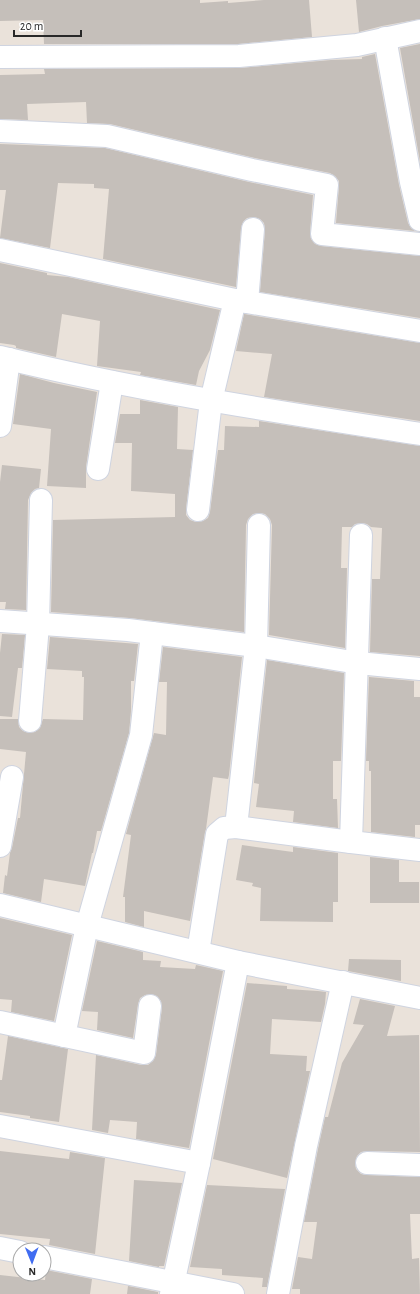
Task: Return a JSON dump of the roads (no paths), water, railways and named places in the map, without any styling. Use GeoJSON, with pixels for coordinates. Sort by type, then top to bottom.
{"type":"FeatureCollection","features":[{"type":"Feature","properties":{"kind":"street"},"geometry":{"type":"LineString","coordinates":[[0,57],[239,56],[357,45],[420,31]]}},
{"type":"Feature","properties":{"kind":"street"},"geometry":{"type":"LineString","coordinates":[[385,38],[411,182],[420,220]]}},
{"type":"Feature","properties":{"kind":"street"},"geometry":{"type":"LineString","coordinates":[[0,131],[108,136],[252,170],[327,185],[322,234],[420,244]]}},
{"type":"Feature","properties":{"kind":"street"},"geometry":{"type":"LineString","coordinates":[[198,510],[211,401],[241,301],[253,229]]}},
{"type":"Feature","properties":{"kind":"street"},"geometry":{"type":"LineString","coordinates":[[0,250],[241,301],[420,331]]}},
{"type":"Feature","properties":{"kind":"street"},"geometry":{"type":"LineString","coordinates":[[0,426],[4,358],[59,371],[211,401],[420,434]]}},
{"type":"Feature","properties":{"kind":"street"},"geometry":{"type":"LineString","coordinates":[[98,469],[112,382]]}},
{"type":"Feature","properties":{"kind":"street"},"geometry":{"type":"LineString","coordinates":[[30,721],[38,625],[41,500]]}},
{"type":"Feature","properties":{"kind":"street"},"geometry":{"type":"LineString","coordinates":[[236,827],[256,646],[258,525]]}},
{"type":"Feature","properties":{"kind":"street"},"geometry":{"type":"LineString","coordinates":[[351,842],[361,535]]}},
{"type":"Feature","properties":{"kind":"street"},"geometry":{"type":"LineString","coordinates":[[0,621],[38,625],[128,630],[256,646],[358,663],[420,669]]}},
{"type":"Feature","properties":{"kind":"street"},"geometry":{"type":"LineString","coordinates":[[64,1036],[87,926],[141,735],[152,633]]}},
{"type":"Feature","properties":{"kind":"street"},"geometry":{"type":"LineString","coordinates":[[0,846],[12,777]]}},
{"type":"Feature","properties":{"kind":"street"},"geometry":{"type":"LineString","coordinates":[[198,952],[217,834],[224,828],[236,827],[420,850]]}},
{"type":"Feature","properties":{"kind":"street"},"geometry":{"type":"LineString","coordinates":[[0,905],[238,962],[420,998]]}},
{"type":"Feature","properties":{"kind":"street"},"geometry":{"type":"LineString","coordinates":[[173,1288],[238,962]]}},
{"type":"Feature","properties":{"kind":"street"},"geometry":{"type":"LineString","coordinates":[[278,1294],[306,1146],[343,982]]}},
{"type":"Feature","properties":{"kind":"street"},"geometry":{"type":"LineString","coordinates":[[0,1022],[144,1053],[150,1006]]}},
{"type":"Feature","properties":{"kind":"street"},"geometry":{"type":"LineString","coordinates":[[0,1126],[199,1163]]}},
{"type":"Feature","properties":{"kind":"street"},"geometry":{"type":"LineString","coordinates":[[367,1163],[420,1165]]}},
{"type":"Feature","properties":{"kind":"street"},"geometry":{"type":"LineString","coordinates":[[0,1248],[12,1250]]}},
{"type":"Feature","properties":{"kind":"street"},"geometry":{"type":"LineString","coordinates":[[52,1259],[173,1288],[233,1294]]}}]}
